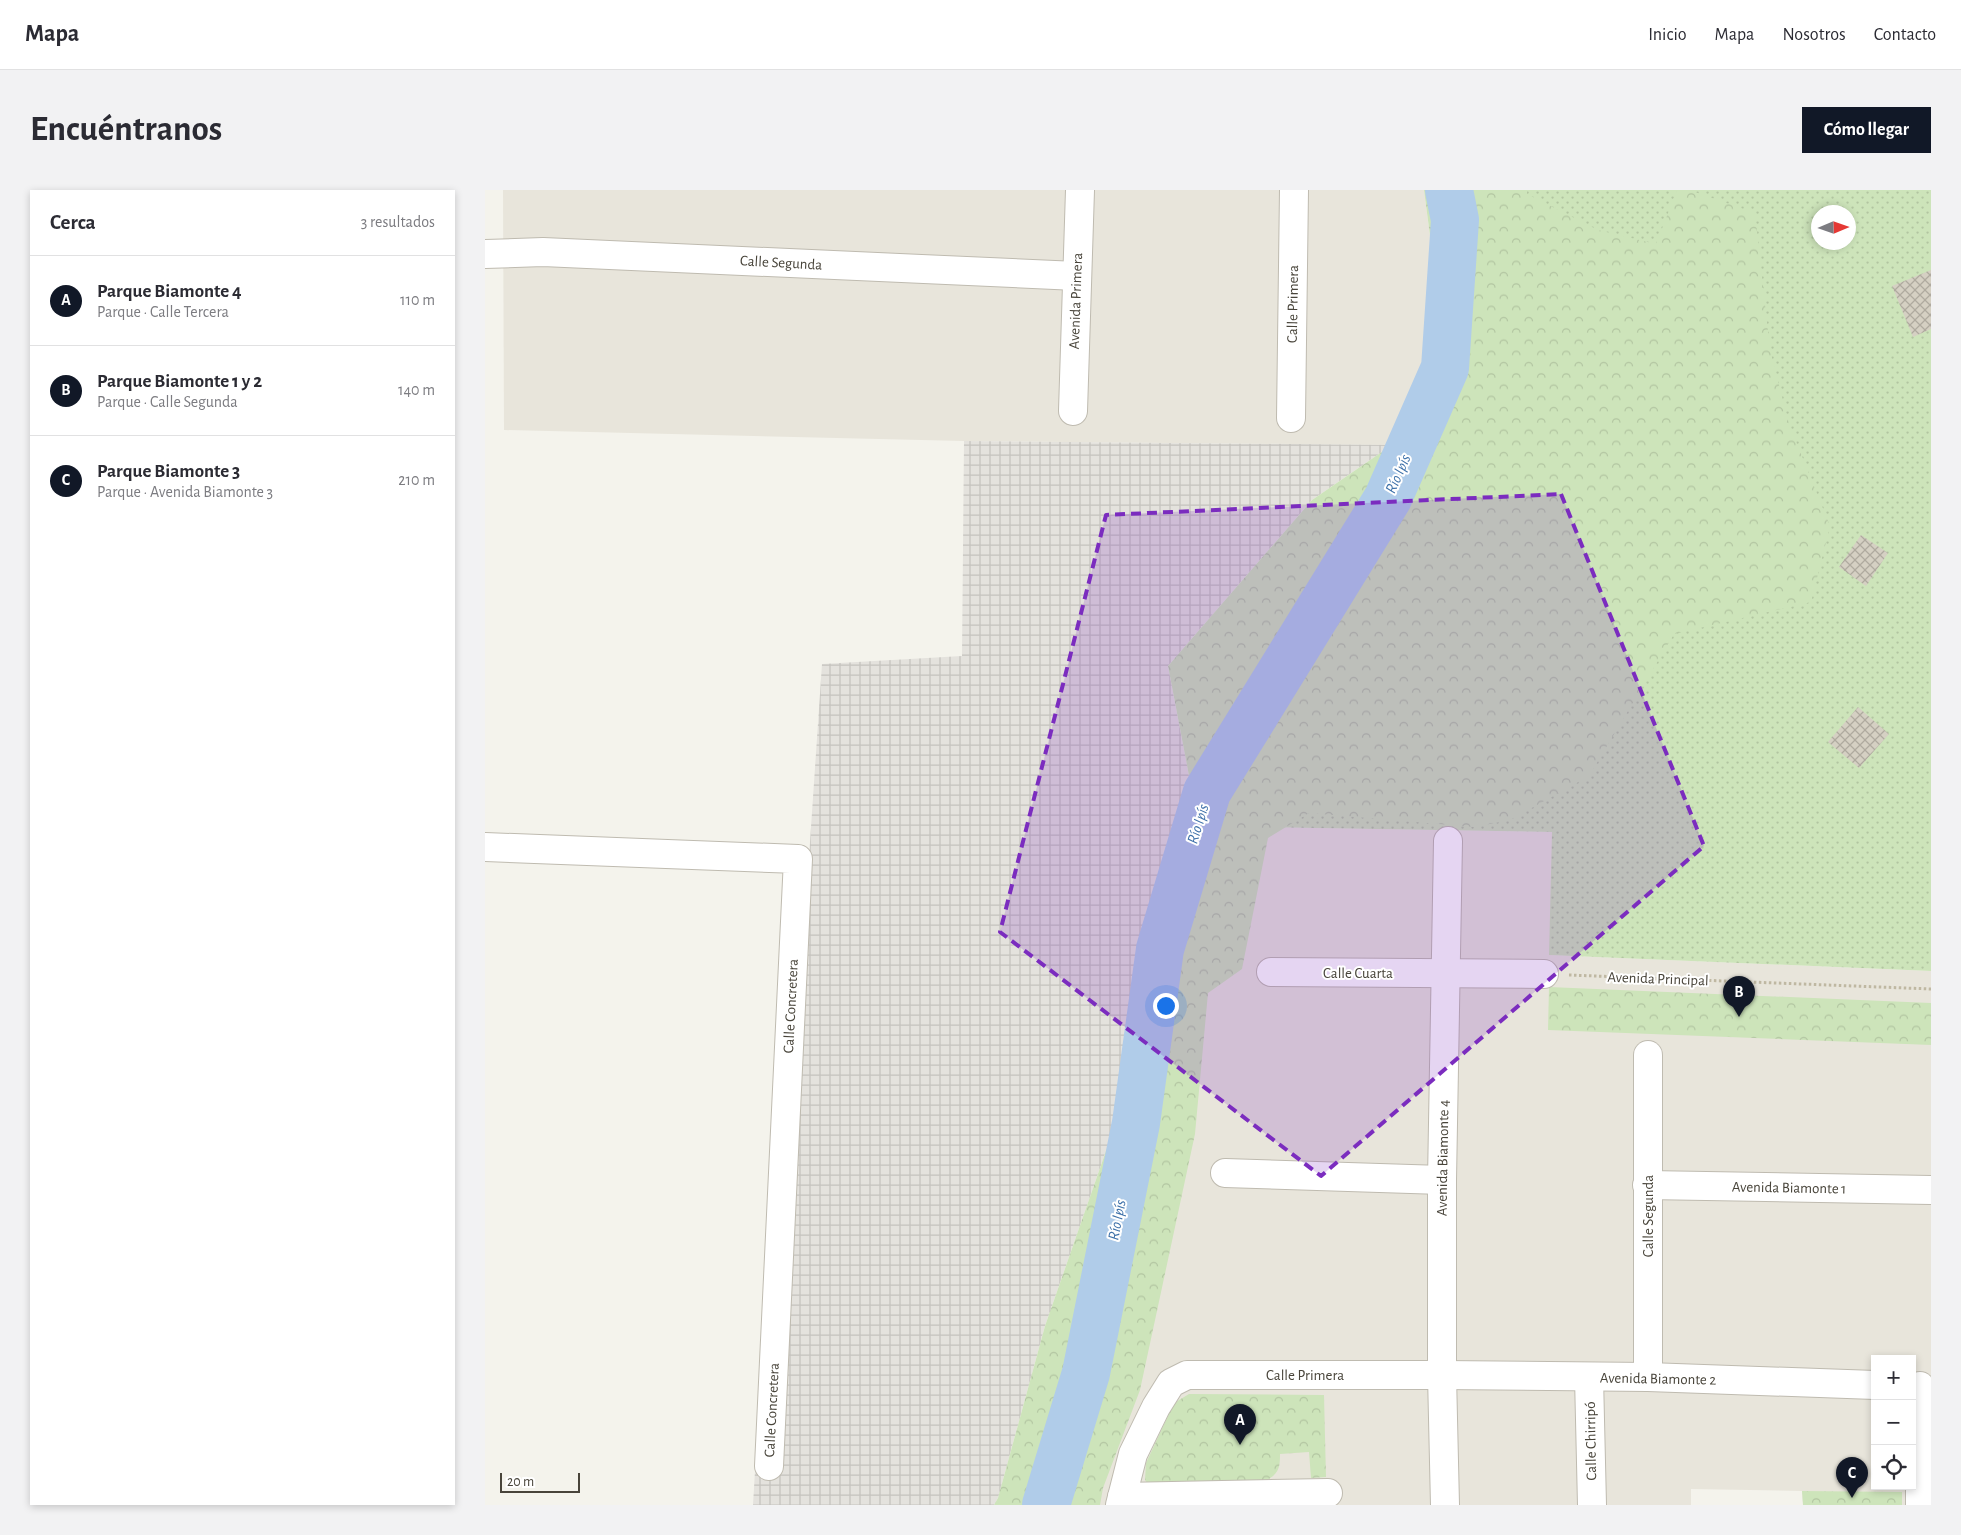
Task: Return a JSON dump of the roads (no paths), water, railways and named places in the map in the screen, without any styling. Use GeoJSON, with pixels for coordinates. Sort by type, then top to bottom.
{"type":"FeatureCollection","features":[{"type":"Feature","properties":{"kind":"street","name":"Avenida Primera"},"geometry":{"type":"LineString","coordinates":[[1073,411],[1080,190]]}},
{"type":"Feature","properties":{"kind":"street","name":"Calle Primera"},"geometry":{"type":"LineString","coordinates":[[1291,418],[1294,190]]}},
{"type":"Feature","properties":{"kind":"street","name":"Calle Segunda"},"geometry":{"type":"LineString","coordinates":[[485,254],[543,252],[1077,276]]}},
{"type":"Feature","properties":{"kind":"street","name":"Avenida Biamonte 4"},"geometry":{"type":"LineString","coordinates":[[1445,1505],[1442,1375],[1442,1180],[1448,841]]}},
{"type":"Feature","properties":{"kind":"street","name":"Calle Concretera"},"geometry":{"type":"LineString","coordinates":[[485,847],[798,859],[769,1466]]}},
{"type":"Feature","properties":{"kind":"street","name":"Calle Cuarta"},"geometry":{"type":"LineString","coordinates":[[1271,972],[1445,973]]}},
{"type":"Feature","properties":{"kind":"street"},"geometry":{"type":"LineString","coordinates":[[1445,973],[1544,974]]}},
{"type":"Feature","properties":{"kind":"street","name":"Calle Segunda"},"geometry":{"type":"LineString","coordinates":[[1648,1056],[1648,1377]]}},
{"type":"Feature","properties":{"kind":"street"},"geometry":{"type":"LineString","coordinates":[[1225,1173],[1442,1180]]}},
{"type":"Feature","properties":{"kind":"street","name":"Avenida Biamonte 1"},"geometry":{"type":"LineString","coordinates":[[1647,1186],[1931,1190]]}},
{"type":"Feature","properties":{"kind":"street","name":"Calle Primera"},"geometry":{"type":"LineString","coordinates":[[1121,1501],[1133,1454],[1156,1406],[1171,1383],[1187,1375],[1442,1375]]}},
{"type":"Feature","properties":{"kind":"street","name":"Avenida Biamonte 2"},"geometry":{"type":"LineString","coordinates":[[1442,1375],[1648,1377],[1871,1385]]}},
{"type":"Feature","properties":{"kind":"street","name":"Calle Chirripó"},"geometry":{"type":"LineString","coordinates":[[1589,1377],[1592,1505]]}},
{"type":"Feature","properties":{"kind":"street"},"geometry":{"type":"LineString","coordinates":[[1920,1505],[1921,1386]]}},
{"type":"Feature","properties":{"kind":"street"},"geometry":{"type":"LineString","coordinates":[[1121,1501],[1327,1493]]}},
{"type":"Feature","properties":{"kind":"waterway","name":"Río Ipís"},"geometry":{"type":"LineString","coordinates":[[1046,1505],[1086,1373],[1136,1123],[1160,949],[1207,792],[1388,498],[1445,368],[1455,220],[1449,190]]}},
{"type":"Feature","properties":{"kind":"place","name":"Parque Biamonte 1 y 2"},"geometry":{"type":"Point","coordinates":[1739,1017]}},
{"type":"Feature","properties":{"kind":"place","name":"Parque Biamonte 4"},"geometry":{"type":"Point","coordinates":[1240,1445]}},
{"type":"Feature","properties":{"kind":"place","name":"Parque Biamonte 3"},"geometry":{"type":"Point","coordinates":[1852,1498]}}]}
